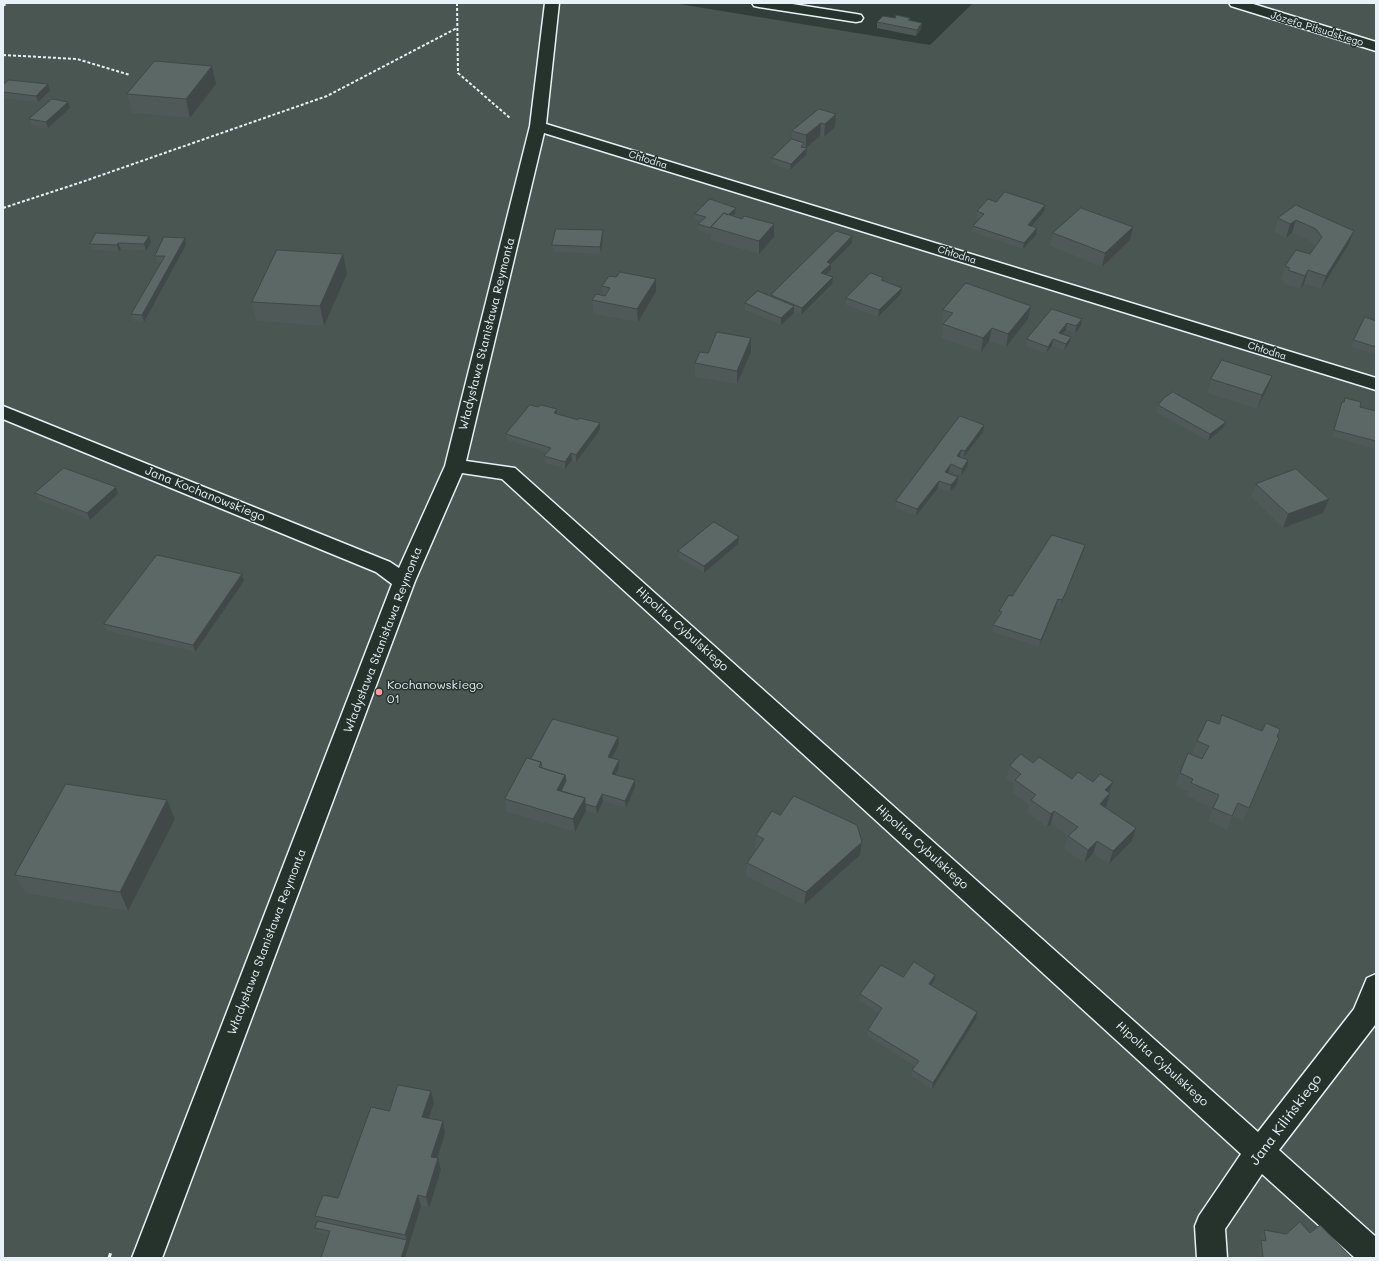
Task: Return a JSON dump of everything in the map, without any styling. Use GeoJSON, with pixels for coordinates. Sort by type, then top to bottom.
{"type":"FeatureCollection","features":[{"type":"Feature","properties":{"kind":"street","name":"Władysława Stanisława Reymonta"},"geometry":{"type":"LineString","coordinates":[[147,1258],[404,581],[455,466],[538,126],[552,3]]}},
{"type":"Feature","properties":{"kind":"street"},"geometry":{"type":"LineString","coordinates":[[759,3],[856,18]]}},
{"type":"Feature","properties":{"kind":"street","name":"Józefa Piłsudskiego"},"geometry":{"type":"LineString","coordinates":[[1236,3],[1376,47]]}},
{"type":"Feature","properties":{"kind":"street","name":"Chłodna"},"geometry":{"type":"LineString","coordinates":[[538,126],[1376,384]]}},
{"type":"Feature","properties":{"kind":"street","name":"Jana Kochanowskiego"},"geometry":{"type":"LineString","coordinates":[[3,412],[383,567],[404,581]]}},
{"type":"Feature","properties":{"kind":"street","name":"Hipolita Cybulskiego"},"geometry":{"type":"LineString","coordinates":[[455,466],[508,473],[1376,1257]]}},
{"type":"Feature","properties":{"kind":"street","name":"Jana Kilińskiego"},"geometry":{"type":"LineString","coordinates":[[1212,1258],[1210,1226],[1260,1152],[1365,1016],[1376,986]]}},
{"type":"Feature","properties":{"kind":"path"},"geometry":{"type":"LineString","coordinates":[[3,6],[8,3]]}},
{"type":"Feature","properties":{"kind":"path"},"geometry":{"type":"LineString","coordinates":[[457,3],[458,73],[516,122]]}},
{"type":"Feature","properties":{"kind":"path"},"geometry":{"type":"LineString","coordinates":[[3,208],[79,183],[327,96],[457,28]]}},
{"type":"Feature","properties":{"kind":"path"},"geometry":{"type":"LineString","coordinates":[[3,55],[77,59],[130,75]]}},
{"type":"Feature","properties":{"kind":"path"},"geometry":{"type":"LineString","coordinates":[[109,1258],[112,1251]]}},
{"type":"Feature","properties":{"kind":"shaded area"},"geometry":{"type":"Polygon","coordinates":[[[3,3],[673,3],[930,45],[973,3],[1376,3],[1376,1258],[3,1258],[3,3]]]}},
{"type":"Feature","properties":{"kind":"building"},"geometry":{"type":"Polygon","coordinates":[[[896,15],[910,18],[908,20],[922,23],[917,30],[877,22],[883,16],[895,18],[896,15]]]}},
{"type":"Feature","properties":{"kind":"building"},"geometry":{"type":"Polygon","coordinates":[[[155,61],[212,66],[186,99],[127,94],[155,61]]]}},
{"type":"Feature","properties":{"kind":"building"},"geometry":{"type":"Polygon","coordinates":[[[9,80],[48,84],[36,96],[3,92],[3,85],[9,80]]]}},
{"type":"Feature","properties":{"kind":"building"},"geometry":{"type":"Polygon","coordinates":[[[52,99],[68,102],[46,122],[29,119],[52,99]]]}},
{"type":"Feature","properties":{"kind":"building"},"geometry":{"type":"Polygon","coordinates":[[[819,109],[836,114],[825,124],[821,123],[806,135],[792,131],[819,109]]]}},
{"type":"Feature","properties":{"kind":"building"},"geometry":{"type":"Polygon","coordinates":[[[792,139],[804,143],[801,147],[807,148],[791,164],[772,158],[792,139]]]}},
{"type":"Feature","properties":{"kind":"building"},"geometry":{"type":"Polygon","coordinates":[[[1005,192],[1045,205],[1028,225],[1037,228],[1024,243],[973,226],[984,214],[977,211],[988,199],[996,202],[1005,192]]]}},
{"type":"Feature","properties":{"kind":"building"},"geometry":{"type":"Polygon","coordinates":[[[710,199],[736,208],[728,215],[724,213],[711,228],[698,224],[706,217],[695,214],[710,199]]]}},
{"type":"Feature","properties":{"kind":"building"},"geometry":{"type":"Polygon","coordinates":[[[1296,205],[1354,231],[1326,276],[1308,270],[1305,276],[1288,270],[1290,268],[1285,266],[1296,250],[1310,254],[1322,237],[1316,229],[1296,220],[1290,224],[1278,218],[1296,205]]]}},
{"type":"Feature","properties":{"kind":"building"},"geometry":{"type":"Polygon","coordinates":[[[1081,208],[1133,227],[1105,253],[1053,233],[1081,208]]]}},
{"type":"Feature","properties":{"kind":"building"},"geometry":{"type":"Polygon","coordinates":[[[724,213],[742,219],[744,216],[774,224],[759,241],[711,227],[724,213]]]}},
{"type":"Feature","properties":{"kind":"building"},"geometry":{"type":"Polygon","coordinates":[[[556,229],[603,230],[600,247],[552,245],[556,229]]]}},
{"type":"Feature","properties":{"kind":"building"},"geometry":{"type":"Polygon","coordinates":[[[836,231],[852,236],[827,262],[831,264],[821,273],[833,277],[802,308],[771,295],[836,231]]]}},
{"type":"Feature","properties":{"kind":"building"},"geometry":{"type":"Polygon","coordinates":[[[96,233],[149,236],[144,244],[90,244],[96,233]]]}},
{"type":"Feature","properties":{"kind":"building"},"geometry":{"type":"Polygon","coordinates":[[[164,237],[185,238],[142,315],[131,314],[165,256],[155,256],[164,237]]]}},
{"type":"Feature","properties":{"kind":"building"},"geometry":{"type":"Polygon","coordinates":[[[277,250],[343,254],[320,306],[252,302],[277,250]]]}},
{"type":"Feature","properties":{"kind":"building"},"geometry":{"type":"Polygon","coordinates":[[[620,272],[656,279],[637,309],[592,300],[596,294],[605,296],[610,288],[602,286],[609,276],[616,277],[620,272]]]}},
{"type":"Feature","properties":{"kind":"building"},"geometry":{"type":"Polygon","coordinates":[[[871,273],[884,278],[881,280],[902,288],[879,310],[846,298],[871,273]]]}},
{"type":"Feature","properties":{"kind":"building"},"geometry":{"type":"Polygon","coordinates":[[[966,283],[1031,306],[1008,334],[992,328],[983,338],[943,324],[953,313],[943,310],[966,283]]]}},
{"type":"Feature","properties":{"kind":"building"},"geometry":{"type":"Polygon","coordinates":[[[758,291],[794,306],[781,318],[745,303],[758,291]]]}},
{"type":"Feature","properties":{"kind":"building"},"geometry":{"type":"Polygon","coordinates":[[[1052,309],[1082,319],[1076,326],[1067,323],[1059,333],[1071,337],[1066,344],[1053,339],[1048,347],[1027,339],[1052,309]]]}},
{"type":"Feature","properties":{"kind":"building"},"geometry":{"type":"Polygon","coordinates":[[[1365,317],[1376,321],[1376,347],[1354,340],[1365,317]]]}},
{"type":"Feature","properties":{"kind":"building"},"geometry":{"type":"Polygon","coordinates":[[[717,332],[751,338],[737,371],[695,363],[700,352],[708,353],[717,332]]]}},
{"type":"Feature","properties":{"kind":"building"},"geometry":{"type":"Polygon","coordinates":[[[1222,360],[1272,376],[1262,395],[1211,379],[1222,360]]]}},
{"type":"Feature","properties":{"kind":"building"},"geometry":{"type":"Polygon","coordinates":[[[1173,392],[1226,422],[1210,434],[1158,405],[1164,398],[1173,392]]]}},
{"type":"Feature","properties":{"kind":"building"},"geometry":{"type":"Polygon","coordinates":[[[1345,398],[1361,402],[1360,407],[1376,411],[1376,441],[1334,430],[1342,402],[1344,402],[1345,398]]]}},
{"type":"Feature","properties":{"kind":"building"},"geometry":{"type":"Polygon","coordinates":[[[530,405],[538,407],[541,405],[557,409],[554,413],[578,420],[579,418],[600,423],[576,455],[571,453],[565,462],[544,456],[551,448],[506,434],[530,405]]]}},
{"type":"Feature","properties":{"kind":"building"},"geometry":{"type":"Polygon","coordinates":[[[960,416],[984,425],[965,451],[961,450],[957,456],[968,460],[962,469],[951,464],[945,472],[958,477],[951,485],[939,481],[917,509],[896,501],[960,416]]]}},
{"type":"Feature","properties":{"kind":"building"},"geometry":{"type":"Polygon","coordinates":[[[64,468],[116,487],[87,513],[35,493],[64,468]]]}},
{"type":"Feature","properties":{"kind":"building"},"geometry":{"type":"Polygon","coordinates":[[[1296,469],[1329,499],[1288,514],[1256,484],[1296,469]]]}},
{"type":"Feature","properties":{"kind":"building"},"geometry":{"type":"Polygon","coordinates":[[[714,522],[739,537],[704,566],[678,551],[714,522]]]}},
{"type":"Feature","properties":{"kind":"building"},"geometry":{"type":"Polygon","coordinates":[[[1052,535],[1085,545],[1066,592],[1062,600],[1058,599],[1041,640],[993,625],[1002,612],[999,611],[1009,595],[1012,596],[1052,535]]]}},
{"type":"Feature","properties":{"kind":"building"},"geometry":{"type":"Polygon","coordinates":[[[157,555],[242,574],[193,645],[104,624],[157,555]]]}},
{"type":"Feature","properties":{"kind":"building"},"geometry":{"type":"Polygon","coordinates":[[[1222,715],[1262,731],[1266,723],[1280,729],[1277,737],[1279,738],[1249,808],[1238,803],[1232,816],[1213,808],[1219,795],[1191,783],[1193,779],[1180,773],[1188,753],[1202,759],[1209,746],[1197,741],[1207,720],[1219,724],[1222,715]]]}},
{"type":"Feature","properties":{"kind":"building"},"geometry":{"type":"Polygon","coordinates":[[[553,719],[618,737],[608,757],[619,760],[612,774],[635,780],[625,801],[602,794],[596,807],[585,804],[585,798],[561,791],[566,781],[565,775],[542,768],[541,762],[531,759],[553,719]]]}},
{"type":"Feature","properties":{"kind":"building"},"geometry":{"type":"Polygon","coordinates":[[[1021,754],[1033,763],[1039,757],[1072,779],[1078,772],[1093,782],[1100,774],[1113,782],[1105,790],[1110,793],[1100,804],[1136,828],[1113,851],[1097,841],[1088,850],[1068,836],[1078,827],[1054,811],[1051,814],[1031,800],[1036,795],[1015,780],[1021,774],[1010,766],[1021,754]]]}},
{"type":"Feature","properties":{"kind":"building"},"geometry":{"type":"Polygon","coordinates":[[[527,758],[541,762],[539,767],[565,775],[557,790],[585,798],[573,819],[505,799],[527,758]]]}},
{"type":"Feature","properties":{"kind":"building"},"geometry":{"type":"Polygon","coordinates":[[[66,784],[167,800],[120,892],[15,875],[66,784]]]}},
{"type":"Feature","properties":{"kind":"building"},"geometry":{"type":"Polygon","coordinates":[[[794,796],[857,825],[862,842],[806,892],[747,863],[764,839],[756,835],[772,811],[780,815],[794,796]]]}},
{"type":"Feature","properties":{"kind":"building"},"geometry":{"type":"Polygon","coordinates":[[[914,962],[935,975],[929,984],[977,1012],[933,1083],[912,1070],[919,1061],[868,1030],[882,1008],[860,994],[881,965],[903,977],[914,962]]]}},
{"type":"Feature","properties":{"kind":"building"},"geometry":{"type":"Polygon","coordinates":[[[398,1085],[431,1091],[422,1117],[443,1121],[431,1157],[438,1158],[426,1197],[418,1195],[405,1235],[315,1216],[323,1195],[338,1198],[371,1107],[389,1111],[398,1085]]]}},
{"type":"Feature","properties":{"kind":"building"},"geometry":{"type":"Polygon","coordinates":[[[318,1221],[407,1240],[401,1258],[321,1258],[330,1231],[315,1228],[318,1221]]]}},
{"type":"Feature","properties":{"kind":"building"},"geometry":{"type":"Polygon","coordinates":[[[1300,1222],[1310,1233],[1320,1225],[1352,1258],[1263,1258],[1261,1240],[1266,1241],[1264,1230],[1286,1234],[1300,1222]]]}},
{"type":"Feature","properties":{"kind":"place","name":"Kochanowskiego 01"},"geometry":{"type":"Point","coordinates":[379,692]}}]}
